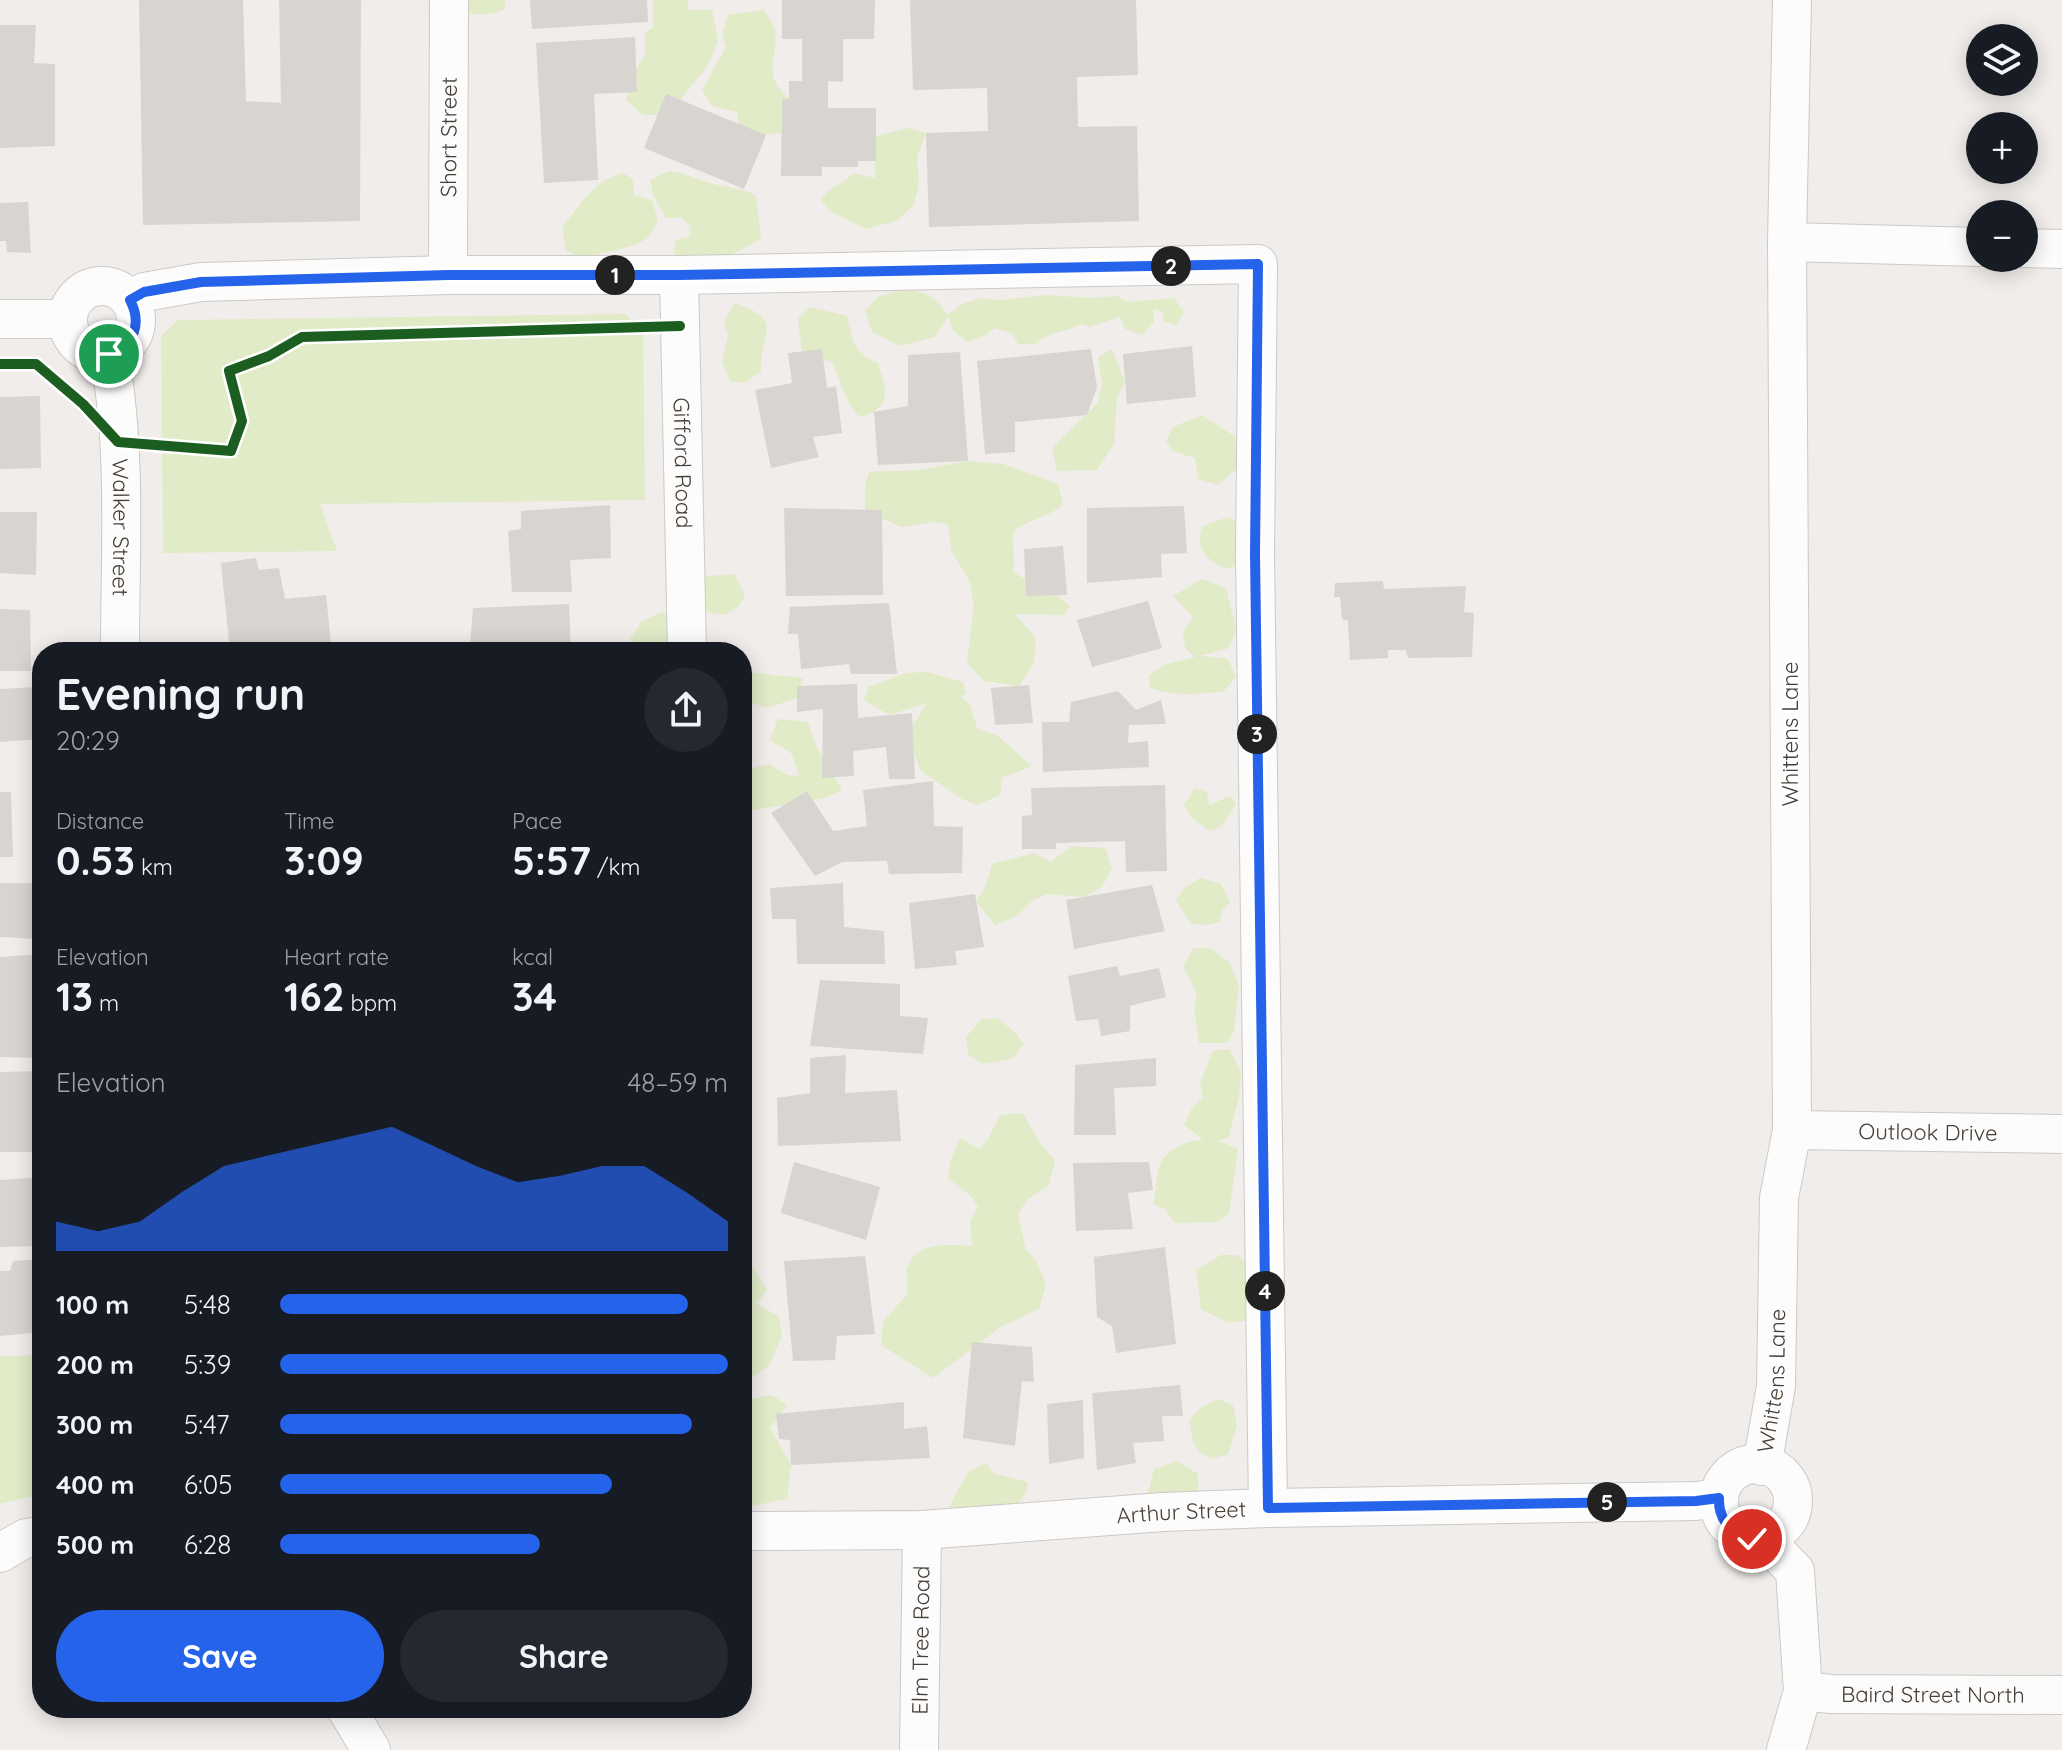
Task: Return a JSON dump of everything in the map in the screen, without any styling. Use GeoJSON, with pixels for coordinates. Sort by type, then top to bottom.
{"type":"FeatureCollection","features":[{"type":"Feature","properties":{"kind":"street","name":"Short Street"},"geometry":{"type":"LineString","coordinates":[[448,275],[449,0]]}},
{"type":"Feature","properties":{"kind":"street","name":"Whittens Lane"},"geometry":{"type":"LineString","coordinates":[[1762,1466],[1776,1386],[1779,1198],[1792,1130],[1787,242],[1792,0]]}},
{"type":"Feature","properties":{"kind":"street"},"geometry":{"type":"LineString","coordinates":[[1787,242],[1966,247]]}},
{"type":"Feature","properties":{"kind":"street"},"geometry":{"type":"LineString","coordinates":[[2038,248],[2062,249]]}},
{"type":"Feature","properties":{"kind":"street"},"geometry":{"type":"LineString","coordinates":[[130,300],[144,292],[201,282],[448,275],[679,275],[1258,264],[1255,554],[1268,1508]]}},
{"type":"Feature","properties":{"kind":"street","name":"Gifford Road"},"geometry":{"type":"LineString","coordinates":[[679,275],[687,642]]}},
{"type":"Feature","properties":{"kind":"street"},"geometry":{"type":"LineString","coordinates":[[98,286],[122,292],[130,300],[137,322],[134,333],[120,350],[96,354],[76,341],[68,319],[77,297],[98,286]]}},
{"type":"Feature","properties":{"kind":"street"},"geometry":{"type":"LineString","coordinates":[[0,319],[68,319]]}},
{"type":"Feature","properties":{"kind":"street","name":"Walker Street"},"geometry":{"type":"LineString","coordinates":[[109,354],[118,442],[120,642]]}},
{"type":"Feature","properties":{"kind":"street","name":"Outlook Drive"},"geometry":{"type":"LineString","coordinates":[[1792,1130],[2062,1134]]}},
{"type":"Feature","properties":{"kind":"street"},"geometry":{"type":"LineString","coordinates":[[1763,1538],[1784,1525],[1793,1503],[1787,1480],[1778,1472],[1762,1466],[1744,1466],[1724,1482],[1719,1498],[1722,1518],[1740,1535],[1763,1538],[1795,1571],[1803,1691],[1786,1750]]}},
{"type":"Feature","properties":{"kind":"street","name":"Arthur Street"},"geometry":{"type":"LineString","coordinates":[[752,1531],[922,1530],[1163,1512],[1268,1508],[1719,1498]]}},
{"type":"Feature","properties":{"kind":"street","name":"Elm Tree Road"},"geometry":{"type":"LineString","coordinates":[[919,1750],[922,1530]]}},
{"type":"Feature","properties":{"kind":"street"},"geometry":{"type":"LineString","coordinates":[[0,1553],[32,1537]]}},
{"type":"Feature","properties":{"kind":"street","name":"Baird Street North"},"geometry":{"type":"LineString","coordinates":[[1803,1691],[1831,1694],[2062,1695]]}},
{"type":"Feature","properties":{"kind":"street"},"geometry":{"type":"LineString","coordinates":[[352,1718],[371,1750]]}},
{"type":"Feature","properties":{"kind":"green space"},"geometry":{"type":"Polygon","coordinates":[[[446,0],[505,0],[505,9],[474,14],[446,0]]]}},
{"type":"Feature","properties":{"kind":"green space"},"geometry":{"type":"Polygon","coordinates":[[[653,0],[687,0],[689,10],[712,10],[718,40],[709,64],[668,115],[643,115],[626,100],[636,69],[645,56],[645,32],[653,28],[653,0]]]}},
{"type":"Feature","properties":{"kind":"green space"},"geometry":{"type":"Polygon","coordinates":[[[763,10],[775,30],[773,74],[776,84],[789,99],[782,99],[781,133],[740,136],[737,112],[712,106],[702,90],[726,47],[722,35],[728,15],[763,10]]]}},
{"type":"Feature","properties":{"kind":"green space"},"geometry":{"type":"Polygon","coordinates":[[[908,128],[926,133],[917,157],[919,185],[913,206],[896,221],[866,229],[830,211],[821,200],[853,173],[875,178],[876,136],[908,128]]]}},
{"type":"Feature","properties":{"kind":"green space"},"geometry":{"type":"Polygon","coordinates":[[[669,171],[756,196],[761,238],[720,258],[674,260],[675,240],[689,237],[691,227],[682,218],[666,218],[653,194],[650,180],[669,171]]]}},
{"type":"Feature","properties":{"kind":"green space"},"geometry":{"type":"Polygon","coordinates":[[[623,173],[633,179],[634,195],[652,200],[658,220],[649,235],[635,245],[582,259],[566,250],[562,227],[596,187],[623,173]]]}},
{"type":"Feature","properties":{"kind":"green space"},"geometry":{"type":"Polygon","coordinates":[[[903,290],[929,296],[948,315],[962,304],[980,298],[1000,300],[1047,295],[1117,296],[1127,302],[1174,298],[1184,312],[1176,325],[1164,321],[1162,311],[1153,309],[1154,322],[1142,335],[1125,329],[1120,317],[1089,327],[1081,324],[1047,336],[1036,344],[1018,344],[1012,333],[995,328],[968,342],[953,331],[948,316],[935,337],[899,346],[872,332],[865,310],[879,296],[903,290]]]}},
{"type":"Feature","properties":{"kind":"green space"},"geometry":{"type":"Polygon","coordinates":[[[735,303],[761,316],[767,329],[761,371],[745,383],[730,381],[722,362],[728,335],[724,321],[735,303]]]}},
{"type":"Feature","properties":{"kind":"green space"},"geometry":{"type":"Polygon","coordinates":[[[810,307],[847,316],[855,345],[863,355],[878,363],[885,387],[884,402],[874,412],[860,417],[847,399],[832,362],[802,352],[798,319],[810,307]]]}},
{"type":"Feature","properties":{"kind":"green space"},"geometry":{"type":"Polygon","coordinates":[[[625,314],[643,331],[645,500],[320,504],[337,551],[163,553],[161,336],[178,320],[625,314]]]}},
{"type":"Feature","properties":{"kind":"green space"},"geometry":{"type":"Polygon","coordinates":[[[1112,349],[1125,382],[1117,397],[1114,444],[1097,470],[1057,471],[1052,448],[1098,403],[1102,384],[1098,357],[1112,349]]]}},
{"type":"Feature","properties":{"kind":"green space"},"geometry":{"type":"Polygon","coordinates":[[[1202,415],[1237,438],[1242,459],[1218,485],[1198,479],[1195,458],[1173,451],[1166,441],[1173,427],[1202,415]]]}},
{"type":"Feature","properties":{"kind":"green space"},"geometry":{"type":"Polygon","coordinates":[[[968,461],[1003,464],[1058,484],[1063,505],[1013,532],[1014,573],[1070,606],[1063,615],[1015,614],[1036,638],[1034,662],[1019,686],[984,681],[967,663],[974,605],[969,580],[951,550],[948,524],[934,522],[901,527],[865,510],[865,486],[869,472],[920,470],[968,461]]]}},
{"type":"Feature","properties":{"kind":"green space"},"geometry":{"type":"Polygon","coordinates":[[[1228,517],[1244,524],[1255,554],[1229,569],[1209,559],[1200,541],[1203,526],[1228,517]]]}},
{"type":"Feature","properties":{"kind":"green space"},"geometry":{"type":"Polygon","coordinates":[[[734,574],[745,595],[739,606],[725,615],[706,612],[696,596],[706,576],[734,574]]]}},
{"type":"Feature","properties":{"kind":"green space"},"geometry":{"type":"Polygon","coordinates":[[[1202,579],[1226,588],[1236,630],[1229,648],[1200,656],[1227,658],[1236,676],[1224,691],[1178,694],[1150,688],[1149,675],[1164,665],[1195,657],[1185,648],[1183,632],[1193,617],[1173,596],[1202,579]]]}},
{"type":"Feature","properties":{"kind":"green space"},"geometry":{"type":"Polygon","coordinates":[[[662,612],[677,622],[683,642],[631,642],[630,639],[642,621],[662,612]]]}},
{"type":"Feature","properties":{"kind":"green space"},"geometry":{"type":"Polygon","coordinates":[[[927,672],[963,682],[966,693],[961,697],[970,704],[977,728],[998,736],[1032,766],[1002,778],[1000,795],[977,805],[962,799],[921,771],[913,751],[913,725],[927,703],[889,715],[864,700],[868,687],[906,673],[927,672]]]}},
{"type":"Feature","properties":{"kind":"green space"},"geometry":{"type":"Polygon","coordinates":[[[752,673],[803,678],[797,698],[768,708],[752,704],[752,673]]]}},
{"type":"Feature","properties":{"kind":"green space"},"geometry":{"type":"Polygon","coordinates":[[[778,719],[808,722],[816,746],[842,790],[825,798],[752,810],[752,768],[769,764],[787,775],[799,776],[792,754],[770,740],[778,719]]]}},
{"type":"Feature","properties":{"kind":"green space"},"geometry":{"type":"Polygon","coordinates":[[[1195,788],[1207,792],[1209,805],[1230,796],[1236,804],[1221,827],[1210,831],[1191,817],[1184,805],[1195,788]]]}},
{"type":"Feature","properties":{"kind":"green space"},"geometry":{"type":"Polygon","coordinates":[[[1071,846],[1105,848],[1112,868],[1102,887],[1083,897],[1047,894],[1032,901],[1017,916],[995,925],[976,901],[985,888],[992,864],[1034,853],[1051,862],[1071,846]]]}},
{"type":"Feature","properties":{"kind":"green space"},"geometry":{"type":"Polygon","coordinates":[[[1200,878],[1221,884],[1230,902],[1223,909],[1219,922],[1192,924],[1176,901],[1184,888],[1200,878]]]}},
{"type":"Feature","properties":{"kind":"green space"},"geometry":{"type":"Polygon","coordinates":[[[1194,948],[1210,948],[1229,962],[1239,985],[1234,1031],[1227,1043],[1199,1043],[1194,1008],[1197,993],[1183,966],[1194,948]]]}},
{"type":"Feature","properties":{"kind":"green space"},"geometry":{"type":"Polygon","coordinates":[[[997,1018],[1024,1044],[1012,1059],[982,1064],[968,1054],[966,1037],[982,1019],[997,1018]]]}},
{"type":"Feature","properties":{"kind":"green space"},"geometry":{"type":"Polygon","coordinates":[[[1229,1049],[1241,1072],[1239,1097],[1228,1139],[1217,1140],[1238,1149],[1229,1214],[1216,1222],[1175,1223],[1165,1209],[1153,1204],[1159,1169],[1163,1159],[1173,1150],[1185,1143],[1204,1140],[1184,1125],[1192,1108],[1203,1097],[1200,1082],[1213,1051],[1229,1049]]]}},
{"type":"Feature","properties":{"kind":"green space"},"geometry":{"type":"Polygon","coordinates":[[[1023,1113],[1038,1140],[1055,1161],[1049,1185],[1027,1200],[1018,1214],[1026,1250],[1036,1261],[1046,1284],[1039,1309],[1002,1326],[933,1378],[881,1345],[883,1322],[908,1293],[907,1269],[919,1252],[936,1246],[972,1246],[970,1221],[978,1207],[971,1196],[948,1178],[950,1162],[960,1138],[979,1149],[1001,1115],[1023,1113]]]}},
{"type":"Feature","properties":{"kind":"green space"},"geometry":{"type":"Polygon","coordinates":[[[1221,1255],[1237,1255],[1258,1276],[1251,1320],[1228,1323],[1201,1309],[1196,1270],[1221,1255]]]}},
{"type":"Feature","properties":{"kind":"green space"},"geometry":{"type":"Polygon","coordinates":[[[752,1266],[767,1289],[757,1304],[779,1317],[782,1336],[769,1366],[754,1376],[752,1266]]]}},
{"type":"Feature","properties":{"kind":"green space"},"geometry":{"type":"Polygon","coordinates":[[[32,1355],[32,1496],[0,1504],[0,1356],[32,1355]]]}},
{"type":"Feature","properties":{"kind":"green space"},"geometry":{"type":"Polygon","coordinates":[[[772,1395],[787,1405],[770,1428],[791,1465],[787,1499],[752,1506],[752,1399],[772,1395]]]}},
{"type":"Feature","properties":{"kind":"green space"},"geometry":{"type":"Polygon","coordinates":[[[1218,1399],[1233,1405],[1237,1426],[1228,1454],[1212,1459],[1194,1444],[1190,1420],[1201,1407],[1218,1399]]]}},
{"type":"Feature","properties":{"kind":"green space"},"geometry":{"type":"Polygon","coordinates":[[[1177,1461],[1198,1474],[1198,1504],[1147,1497],[1154,1469],[1177,1461]]]}},
{"type":"Feature","properties":{"kind":"green space"},"geometry":{"type":"Polygon","coordinates":[[[986,1463],[993,1473],[1028,1482],[1026,1494],[1015,1506],[947,1510],[968,1472],[986,1463]]]}},
{"type":"Feature","properties":{"kind":"building"},"geometry":{"type":"Polygon","coordinates":[[[139,0],[243,0],[246,101],[281,103],[279,0],[361,0],[360,221],[143,225],[139,0]]]}},
{"type":"Feature","properties":{"kind":"building"},"geometry":{"type":"Polygon","coordinates":[[[530,0],[647,0],[648,22],[532,29],[530,0]]]}},
{"type":"Feature","properties":{"kind":"building"},"geometry":{"type":"Polygon","coordinates":[[[782,0],[875,0],[874,39],[843,39],[843,82],[828,81],[828,108],[876,108],[876,161],[858,161],[858,167],[822,167],[822,176],[781,176],[782,99],[789,99],[789,81],[802,81],[802,39],[782,39],[782,0]]]}},
{"type":"Feature","properties":{"kind":"building"},"geometry":{"type":"Polygon","coordinates":[[[910,0],[1136,0],[1138,75],[1077,77],[1078,127],[1137,126],[1139,221],[929,227],[926,133],[988,131],[987,88],[913,90],[910,0]]]}},
{"type":"Feature","properties":{"kind":"building"},"geometry":{"type":"Polygon","coordinates":[[[0,25],[36,25],[34,63],[55,64],[55,146],[0,148],[0,25]]]}},
{"type":"Feature","properties":{"kind":"building"},"geometry":{"type":"Polygon","coordinates":[[[635,37],[637,92],[594,94],[598,180],[544,183],[536,43],[635,37]]]}},
{"type":"Feature","properties":{"kind":"building"},"geometry":{"type":"Polygon","coordinates":[[[666,94],[766,135],[744,189],[644,148],[666,94]]]}},
{"type":"Feature","properties":{"kind":"building"},"geometry":{"type":"Polygon","coordinates":[[[28,202],[31,253],[7,252],[6,241],[0,241],[0,203],[28,202]]]}},
{"type":"Feature","properties":{"kind":"building"},"geometry":{"type":"Polygon","coordinates":[[[1192,346],[1196,397],[1127,404],[1123,354],[1192,346]]]}},
{"type":"Feature","properties":{"kind":"building"},"geometry":{"type":"Polygon","coordinates":[[[822,349],[827,388],[836,386],[842,433],[813,437],[819,457],[771,468],[755,390],[792,383],[788,353],[822,349]]]}},
{"type":"Feature","properties":{"kind":"building"},"geometry":{"type":"Polygon","coordinates":[[[1091,349],[1097,387],[1087,415],[1015,422],[1015,452],[985,454],[977,361],[1091,349]]]}},
{"type":"Feature","properties":{"kind":"building"},"geometry":{"type":"Polygon","coordinates":[[[960,352],[968,461],[878,465],[874,412],[908,406],[908,355],[960,352]]]}},
{"type":"Feature","properties":{"kind":"building"},"geometry":{"type":"Polygon","coordinates":[[[40,396],[41,468],[0,469],[0,397],[40,396]]]}},
{"type":"Feature","properties":{"kind":"building"},"geometry":{"type":"Polygon","coordinates":[[[610,505],[611,558],[570,560],[572,592],[512,592],[508,531],[521,529],[521,511],[610,505]]]}},
{"type":"Feature","properties":{"kind":"building"},"geometry":{"type":"Polygon","coordinates":[[[1184,506],[1187,553],[1161,554],[1162,577],[1087,583],[1087,508],[1184,506]]]}},
{"type":"Feature","properties":{"kind":"building"},"geometry":{"type":"Polygon","coordinates":[[[784,508],[882,510],[883,595],[786,596],[784,508]]]}},
{"type":"Feature","properties":{"kind":"building"},"geometry":{"type":"Polygon","coordinates":[[[0,512],[37,512],[36,575],[0,573],[0,512]]]}},
{"type":"Feature","properties":{"kind":"building"},"geometry":{"type":"Polygon","coordinates":[[[1063,546],[1067,595],[1026,596],[1024,549],[1063,546]]]}},
{"type":"Feature","properties":{"kind":"building"},"geometry":{"type":"Polygon","coordinates":[[[256,558],[259,570],[279,568],[285,599],[326,595],[331,642],[229,642],[221,563],[256,558]]]}},
{"type":"Feature","properties":{"kind":"building"},"geometry":{"type":"Polygon","coordinates":[[[1383,581],[1384,589],[1466,586],[1464,612],[1474,613],[1472,657],[1408,658],[1406,650],[1388,650],[1388,658],[1350,660],[1348,621],[1342,619],[1340,597],[1334,597],[1335,583],[1383,581]]]}},
{"type":"Feature","properties":{"kind":"building"},"geometry":{"type":"Polygon","coordinates":[[[1148,601],[1162,648],[1092,667],[1077,620],[1148,601]]]}},
{"type":"Feature","properties":{"kind":"building"},"geometry":{"type":"Polygon","coordinates":[[[889,603],[897,674],[851,674],[849,664],[801,669],[798,634],[788,634],[790,607],[889,603]]]}},
{"type":"Feature","properties":{"kind":"building"},"geometry":{"type":"Polygon","coordinates":[[[569,604],[571,642],[470,642],[473,608],[569,604]]]}},
{"type":"Feature","properties":{"kind":"building"},"geometry":{"type":"Polygon","coordinates":[[[0,609],[30,610],[31,671],[0,671],[0,609]]]}},
{"type":"Feature","properties":{"kind":"building"},"geometry":{"type":"Polygon","coordinates":[[[857,684],[858,718],[912,713],[915,779],[889,779],[886,747],[853,751],[854,776],[822,778],[823,709],[797,712],[797,686],[857,684]]]}},
{"type":"Feature","properties":{"kind":"building"},"geometry":{"type":"Polygon","coordinates":[[[1029,685],[1033,723],[995,725],[991,688],[1029,685]]]}},
{"type":"Feature","properties":{"kind":"building"},"geometry":{"type":"Polygon","coordinates":[[[32,687],[32,740],[0,742],[0,689],[32,687]]]}},
{"type":"Feature","properties":{"kind":"building"},"geometry":{"type":"Polygon","coordinates":[[[1118,691],[1136,710],[1161,700],[1166,724],[1129,725],[1128,743],[1148,741],[1149,767],[1043,772],[1042,722],[1069,722],[1071,702],[1118,691]]]}},
{"type":"Feature","properties":{"kind":"building"},"geometry":{"type":"Polygon","coordinates":[[[933,781],[934,826],[963,827],[962,873],[889,874],[887,861],[842,862],[815,876],[771,813],[807,791],[833,831],[867,826],[863,790],[933,781]]]}},
{"type":"Feature","properties":{"kind":"building"},"geometry":{"type":"Polygon","coordinates":[[[1165,785],[1167,871],[1126,872],[1125,841],[1056,843],[1056,849],[1022,849],[1022,816],[1032,815],[1031,788],[1165,785]]]}},
{"type":"Feature","properties":{"kind":"building"},"geometry":{"type":"Polygon","coordinates":[[[0,792],[11,792],[13,857],[0,857],[0,792]]]}},
{"type":"Feature","properties":{"kind":"building"},"geometry":{"type":"Polygon","coordinates":[[[0,883],[32,883],[32,939],[0,937],[0,883]]]}},
{"type":"Feature","properties":{"kind":"building"},"geometry":{"type":"Polygon","coordinates":[[[843,883],[844,927],[884,931],[885,964],[797,964],[796,919],[772,919],[770,888],[843,883]]]}},
{"type":"Feature","properties":{"kind":"building"},"geometry":{"type":"Polygon","coordinates":[[[1152,885],[1165,931],[1074,949],[1066,900],[1152,885]]]}},
{"type":"Feature","properties":{"kind":"building"},"geometry":{"type":"Polygon","coordinates":[[[975,894],[984,947],[955,951],[957,965],[915,969],[909,903],[975,894]]]}},
{"type":"Feature","properties":{"kind":"building"},"geometry":{"type":"Polygon","coordinates":[[[32,955],[32,1058],[0,1057],[0,957],[32,955]]]}},
{"type":"Feature","properties":{"kind":"building"},"geometry":{"type":"Polygon","coordinates":[[[1117,966],[1120,976],[1159,968],[1166,997],[1130,1006],[1130,1031],[1101,1036],[1098,1019],[1076,1021],[1068,976],[1117,966]]]}},
{"type":"Feature","properties":{"kind":"building"},"geometry":{"type":"Polygon","coordinates":[[[820,980],[900,984],[900,1016],[928,1018],[923,1054],[810,1046],[820,980]]]}},
{"type":"Feature","properties":{"kind":"building"},"geometry":{"type":"Polygon","coordinates":[[[846,1055],[845,1093],[897,1090],[901,1141],[778,1146],[777,1098],[810,1093],[810,1058],[846,1055]]]}},
{"type":"Feature","properties":{"kind":"building"},"geometry":{"type":"Polygon","coordinates":[[[1156,1058],[1156,1086],[1114,1088],[1116,1135],[1074,1135],[1075,1065],[1156,1058]]]}},
{"type":"Feature","properties":{"kind":"building"},"geometry":{"type":"Polygon","coordinates":[[[32,1071],[32,1152],[0,1152],[0,1072],[32,1071]]]}},
{"type":"Feature","properties":{"kind":"building"},"geometry":{"type":"Polygon","coordinates":[[[794,1162],[880,1187],[866,1240],[781,1213],[794,1162]]]}},
{"type":"Feature","properties":{"kind":"building"},"geometry":{"type":"Polygon","coordinates":[[[1149,1162],[1153,1190],[1128,1193],[1133,1229],[1076,1231],[1073,1163],[1149,1162]]]}},
{"type":"Feature","properties":{"kind":"building"},"geometry":{"type":"Polygon","coordinates":[[[32,1178],[32,1246],[0,1247],[0,1180],[32,1178]]]}},
{"type":"Feature","properties":{"kind":"building"},"geometry":{"type":"Polygon","coordinates":[[[1165,1247],[1176,1344],[1116,1353],[1112,1326],[1097,1317],[1094,1257],[1165,1247]]]}},
{"type":"Feature","properties":{"kind":"building"},"geometry":{"type":"Polygon","coordinates":[[[865,1256],[875,1334],[837,1336],[835,1360],[793,1361],[784,1261],[865,1256]]]}},
{"type":"Feature","properties":{"kind":"building"},"geometry":{"type":"Polygon","coordinates":[[[32,1260],[32,1333],[0,1336],[0,1271],[10,1271],[13,1261],[32,1260]]]}},
{"type":"Feature","properties":{"kind":"building"},"geometry":{"type":"Polygon","coordinates":[[[972,1342],[1032,1347],[1034,1382],[1022,1381],[1015,1446],[963,1438],[972,1342]]]}},
{"type":"Feature","properties":{"kind":"building"},"geometry":{"type":"Polygon","coordinates":[[[1180,1385],[1183,1416],[1162,1416],[1164,1441],[1133,1443],[1136,1463],[1097,1470],[1092,1393],[1180,1385]]]}},
{"type":"Feature","properties":{"kind":"building"},"geometry":{"type":"Polygon","coordinates":[[[1083,1400],[1084,1458],[1049,1464],[1047,1404],[1083,1400]]]}},
{"type":"Feature","properties":{"kind":"building"},"geometry":{"type":"Polygon","coordinates":[[[904,1402],[904,1429],[927,1426],[930,1458],[791,1465],[790,1440],[779,1439],[776,1414],[904,1402]]]}},
{"type":"Feature","properties":{"kind":"cycle path"},"geometry":{"type":"LineString","coordinates":[[130,300],[144,292],[201,282],[448,275],[679,275],[1258,264],[1255,554],[1268,1508]]}},
{"type":"Feature","properties":{"kind":"cycle path"},"geometry":{"type":"LineString","coordinates":[[0,364],[36,364],[83,404],[118,442],[231,451],[242,421],[229,371],[269,356],[302,337],[680,326]]}},
{"type":"Feature","properties":{"kind":"route"},"geometry":{"type":"LineString","coordinates":[[109,354],[120,350],[134,333],[137,322],[130,300],[144,292],[201,282],[448,275],[679,275],[1258,264],[1255,554],[1268,1508],[1696,1501],[1719,1498],[1722,1518],[1730,1528],[1752,1539]]}}]}
